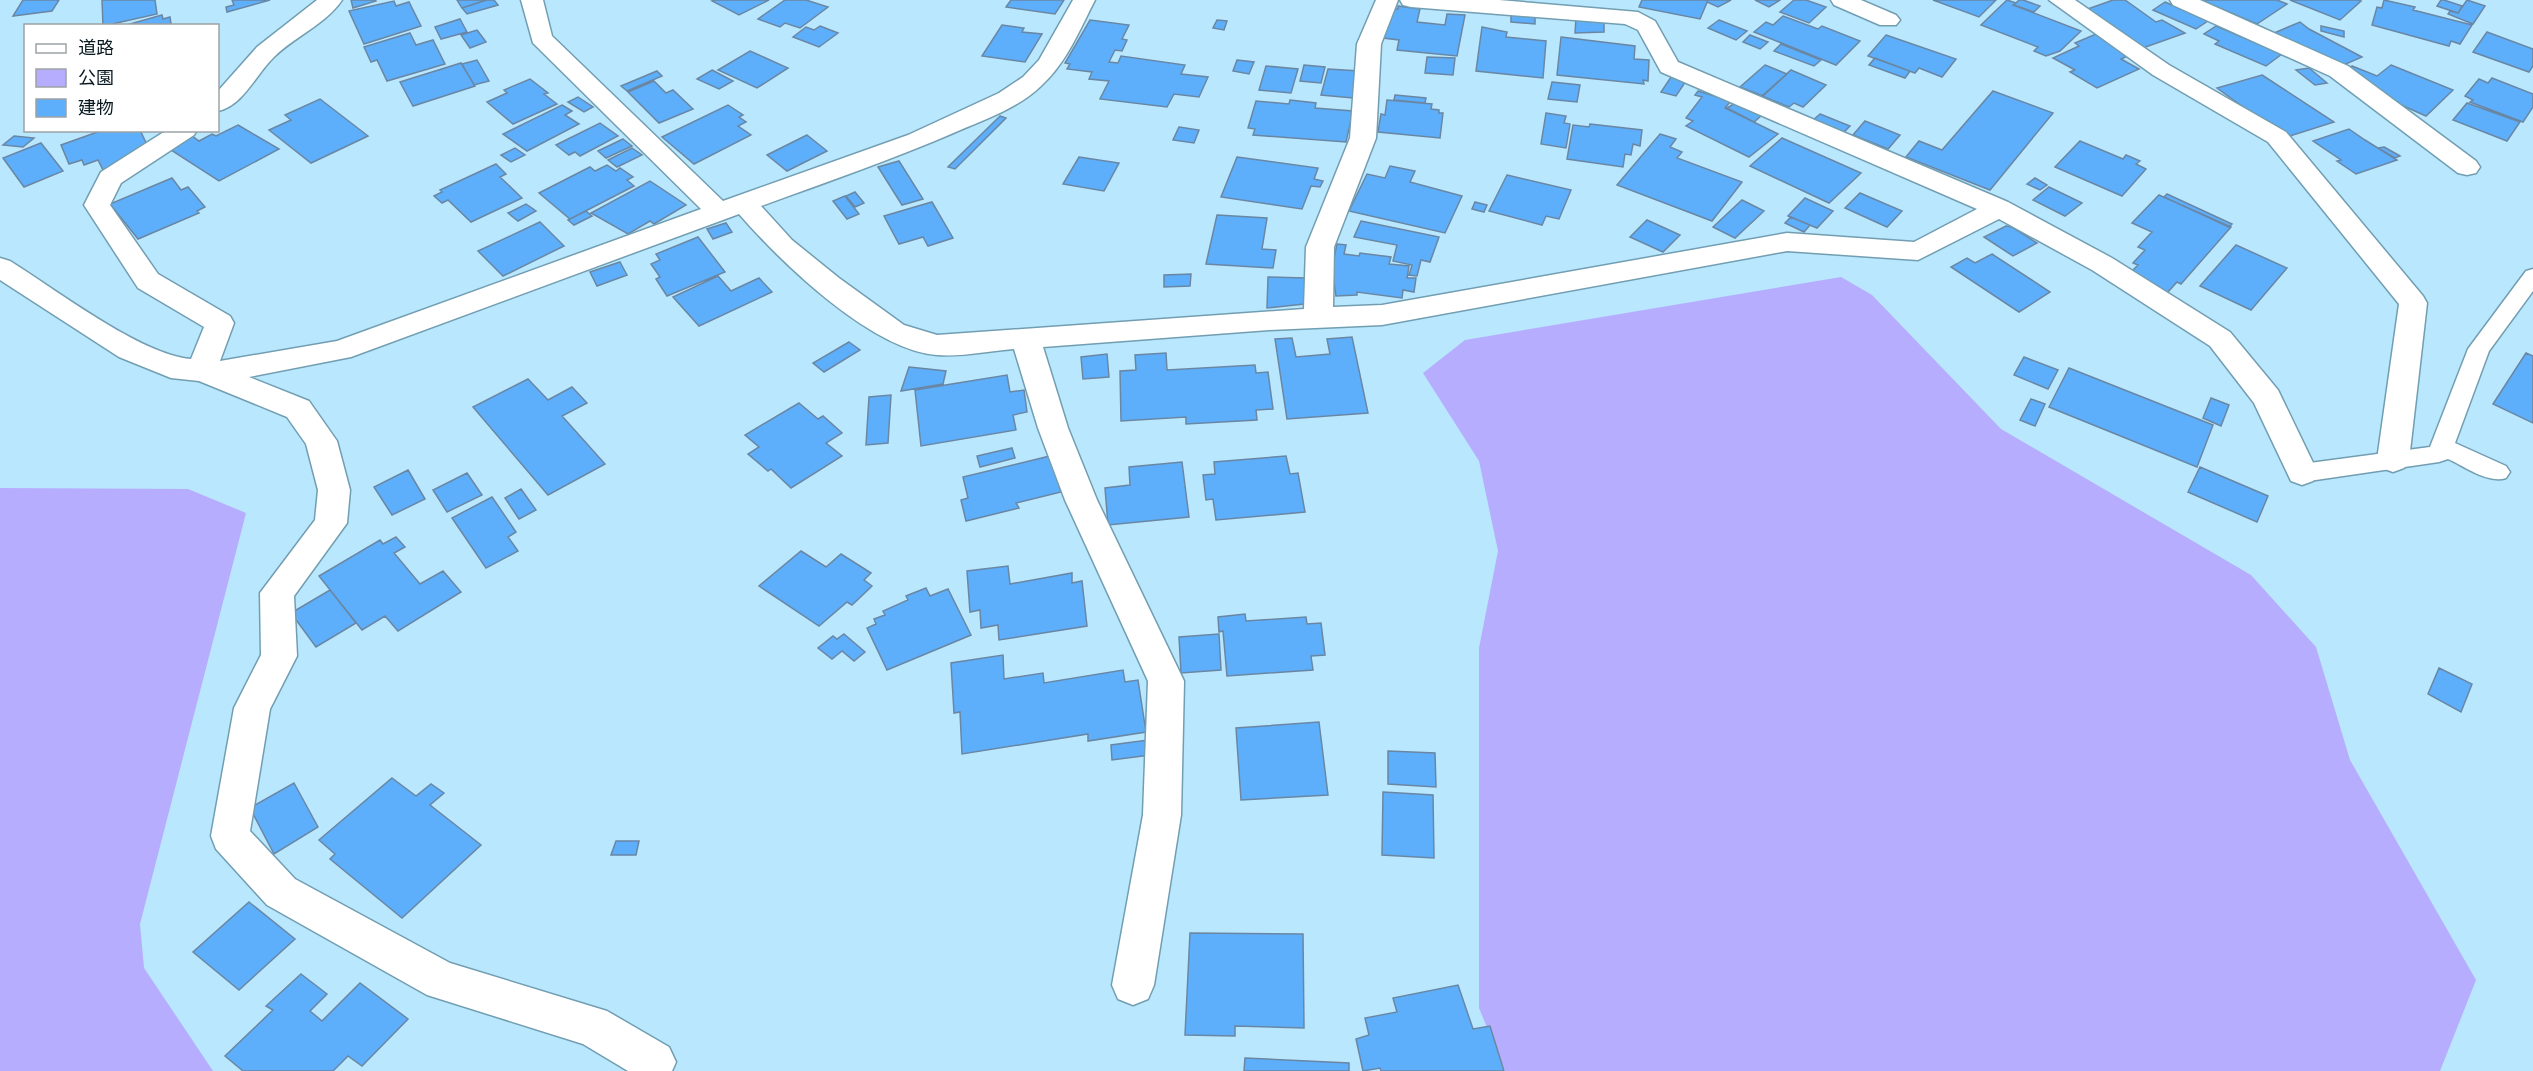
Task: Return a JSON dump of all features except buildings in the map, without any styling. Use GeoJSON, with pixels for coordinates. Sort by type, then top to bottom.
{"type":"FeatureCollection","features":[{"type":"Feature","properties":{"kind":"street"},"geometry":{"type":"LineString","coordinates":[[219,103],[238,85],[265,52],[331,0]]}},
{"type":"Feature","properties":{"kind":"street"},"geometry":{"type":"LineString","coordinates":[[531,0],[542,38],[565,64],[732,207],[894,332],[936,345],[1269,320],[1382,315],[1787,242],[1918,251],[1999,208]]}},
{"type":"Feature","properties":{"kind":"street"},"geometry":{"type":"LineString","coordinates":[[0,267],[129,350],[171,368],[222,372],[340,350],[917,140],[1032,82],[1084,0]]}},
{"type":"Feature","properties":{"kind":"street"},"geometry":{"type":"LineString","coordinates":[[1318,319],[1320,247],[1363,138],[1369,44],[1387,0]]}},
{"type":"Feature","properties":{"kind":"street"},"geometry":{"type":"LineString","coordinates":[[1411,0],[1630,16],[1647,26],[1669,67],[1999,208],[2102,264],[2220,339],[2267,399],[2302,473]]}},
{"type":"Feature","properties":{"kind":"street"},"geometry":{"type":"LineString","coordinates":[[1842,0],[1888,20]]}},
{"type":"Feature","properties":{"kind":"street"},"geometry":{"type":"LineString","coordinates":[[2060,0],[2161,70],[2277,137],[2413,303],[2393,460]]}},
{"type":"Feature","properties":{"kind":"street"},"geometry":{"type":"LineString","coordinates":[[2181,0],[2339,71],[2467,166]]}},
{"type":"Feature","properties":{"kind":"street"},"geometry":{"type":"LineString","coordinates":[[181,132],[110,178],[97,205],[148,281],[220,323],[202,370]]}},
{"type":"Feature","properties":{"kind":"street"},"geometry":{"type":"LineString","coordinates":[[1026,339],[1053,428],[1081,501],[1166,681],[1162,815],[1133,985]]}},
{"type":"Feature","properties":{"kind":"street"},"geometry":{"type":"LineString","coordinates":[[202,370],[298,409],[321,441],[334,490],[331,523],[277,593],[279,656],[252,708],[230,836],[281,892],[442,981],[592,1026],[654,1062]]}},
{"type":"Feature","properties":{"kind":"lane"},"geometry":{"type":"LineString","coordinates":[[2302,473],[2439,454],[2479,349],[2533,276]]}},
{"type":"Feature","properties":{"kind":"lane"},"geometry":{"type":"LineString","coordinates":[[2441,446],[2498,472]]}},
{"type":"Feature","properties":{"kind":"green space"},"geometry":{"type":"Polygon","coordinates":[[[1841,277],[1872,295],[2001,429],[2251,575],[2316,647],[2350,760],[2476,980],[2440,1071],[1505,1071],[1479,1008],[1479,648],[1498,551],[1479,461],[1423,373],[1465,340],[1841,277]]]}},
{"type":"Feature","properties":{"kind":"green space"},"geometry":{"type":"Polygon","coordinates":[[[0,488],[188,489],[246,513],[140,924],[144,968],[213,1071],[0,1071],[0,488]]]}}]}
